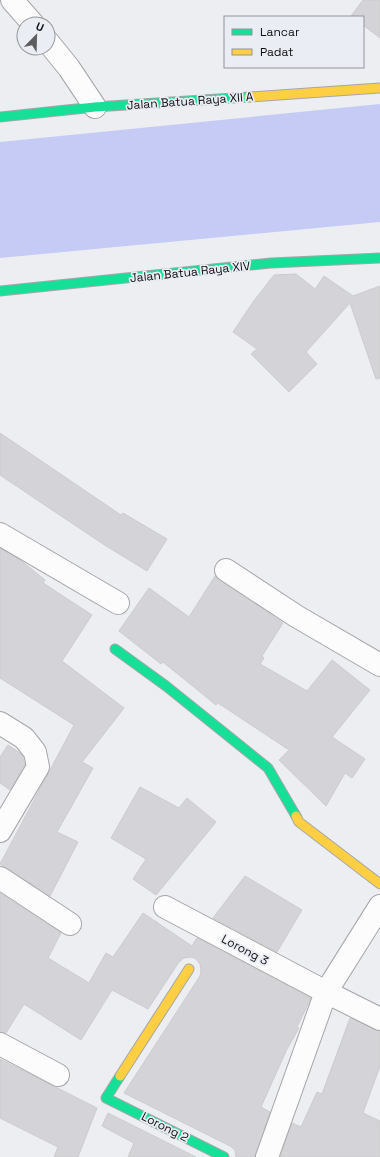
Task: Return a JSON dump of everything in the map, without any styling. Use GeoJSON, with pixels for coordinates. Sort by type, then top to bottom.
{"type":"FeatureCollection","features":[{"type":"Feature","properties":{"kind":"street"},"geometry":{"type":"LineString","coordinates":[[12,0],[26,16]]}},
{"type":"Feature","properties":{"kind":"street"},"geometry":{"type":"LineString","coordinates":[[56,52],[69,68],[95,107]]}},
{"type":"Feature","properties":{"kind":"street","name":"Jalan Batua Raya XII A"},"geometry":{"type":"LineString","coordinates":[[0,117],[95,107],[380,88]]}},
{"type":"Feature","properties":{"kind":"street","name":"Jalan Batua Raya XIV"},"geometry":{"type":"LineString","coordinates":[[0,291],[271,263],[380,258]]}},
{"type":"Feature","properties":{"kind":"street"},"geometry":{"type":"LineString","coordinates":[[0,534],[118,603]]}},
{"type":"Feature","properties":{"kind":"street"},"geometry":{"type":"LineString","coordinates":[[226,570],[296,616],[380,665]]}},
{"type":"Feature","properties":{"kind":"street"},"geometry":{"type":"LineString","coordinates":[[115,649],[166,686],[268,768],[300,822],[380,884]]}},
{"type":"Feature","properties":{"kind":"street"},"geometry":{"type":"LineString","coordinates":[[0,723],[28,742],[35,752],[38,767],[0,831]]}},
{"type":"Feature","properties":{"kind":"street"},"geometry":{"type":"LineString","coordinates":[[0,878],[70,924]]}},
{"type":"Feature","properties":{"kind":"street"},"geometry":{"type":"LineString","coordinates":[[267,1157],[326,992],[380,906]]}},
{"type":"Feature","properties":{"kind":"street","name":"Lorong 3"},"geometry":{"type":"LineString","coordinates":[[165,907],[380,1019]]}},
{"type":"Feature","properties":{"kind":"street","name":"Lorong 2"},"geometry":{"type":"LineString","coordinates":[[189,970],[106,1098],[224,1157]]}},
{"type":"Feature","properties":{"kind":"street"},"geometry":{"type":"LineString","coordinates":[[0,1044],[58,1075]]}},
{"type":"Feature","properties":{"kind":"water"},"geometry":{"type":"Polygon","coordinates":[[[380,104],[380,222],[0,258],[0,142],[380,104]]]}},
{"type":"Feature","properties":{"kind":"building"},"geometry":{"type":"Polygon","coordinates":[[[363,0],[380,0],[380,38],[364,26],[364,16],[351,16],[363,0]]]}},
{"type":"Feature","properties":{"kind":"building"},"geometry":{"type":"Polygon","coordinates":[[[296,274],[315,289],[324,276],[353,296],[380,286],[380,378],[376,379],[350,303],[306,352],[317,364],[289,392],[251,354],[257,349],[233,332],[253,302],[274,275],[296,274]]]}},
{"type":"Feature","properties":{"kind":"building"},"geometry":{"type":"Polygon","coordinates":[[[0,433],[121,515],[123,513],[167,539],[147,571],[103,544],[0,475],[0,433]]]}},
{"type":"Feature","properties":{"kind":"building"},"geometry":{"type":"Polygon","coordinates":[[[0,548],[19,559],[45,580],[43,583],[92,615],[62,661],[124,708],[82,762],[93,768],[57,832],[78,842],[50,896],[0,864],[74,725],[0,678],[0,548]]]}},
{"type":"Feature","properties":{"kind":"building"},"geometry":{"type":"Polygon","coordinates":[[[215,576],[283,623],[262,656],[264,658],[260,664],[307,691],[332,660],[370,690],[332,737],[365,759],[352,778],[345,773],[326,806],[279,760],[289,750],[218,703],[216,705],[163,662],[161,664],[119,631],[149,588],[189,617],[215,576]]]}},
{"type":"Feature","properties":{"kind":"building"},"geometry":{"type":"Polygon","coordinates":[[[8,745],[20,753],[23,757],[25,765],[10,790],[0,783],[0,757],[8,745]]]}},
{"type":"Feature","properties":{"kind":"building"},"geometry":{"type":"Polygon","coordinates":[[[140,787],[179,808],[187,798],[216,822],[156,895],[133,879],[146,859],[111,838],[140,787]]]}},
{"type":"Feature","properties":{"kind":"building"},"geometry":{"type":"Polygon","coordinates":[[[245,876],[302,910],[277,952],[213,918],[245,876]]]}},
{"type":"Feature","properties":{"kind":"building"},"geometry":{"type":"Polygon","coordinates":[[[0,893],[61,933],[48,958],[89,983],[106,953],[113,957],[143,913],[192,946],[197,938],[311,998],[297,1027],[299,1028],[287,1049],[261,1107],[270,1112],[255,1157],[236,1157],[235,1150],[230,1146],[124,1093],[200,976],[200,964],[195,958],[184,958],[179,962],[148,1009],[112,990],[81,1040],[24,1004],[6,1033],[0,1032],[0,893]]]}},
{"type":"Feature","properties":{"kind":"building"},"geometry":{"type":"Polygon","coordinates":[[[350,1018],[380,1031],[380,1066],[363,1113],[380,1121],[380,1157],[280,1157],[292,1123],[301,1127],[317,1092],[322,1094],[350,1018]]]}},
{"type":"Feature","properties":{"kind":"building"},"geometry":{"type":"Polygon","coordinates":[[[0,1059],[97,1108],[78,1157],[54,1157],[58,1147],[0,1118],[0,1059]]]}},
{"type":"Feature","properties":{"kind":"building"},"geometry":{"type":"Polygon","coordinates":[[[108,1113],[196,1157],[128,1157],[134,1143],[102,1126],[108,1113]]]}},
{"type":"Feature","properties":{"kind":"traffic: fast"},"geometry":{"type":"LineString","coordinates":[[0,117],[95,107],[249,97]]}},
{"type":"Feature","properties":{"kind":"traffic: fast"},"geometry":{"type":"LineString","coordinates":[[0,291],[271,263],[380,258]]}},
{"type":"Feature","properties":{"kind":"traffic: fast"},"geometry":{"type":"LineString","coordinates":[[115,649],[166,686],[268,768],[296,816]]}},
{"type":"Feature","properties":{"kind":"traffic: fast"},"geometry":{"type":"LineString","coordinates":[[120,1076],[106,1098],[224,1157]]}},
{"type":"Feature","properties":{"kind":"traffic: slow"},"geometry":{"type":"LineString","coordinates":[[249,97],[380,88]]}},
{"type":"Feature","properties":{"kind":"traffic: slow"},"geometry":{"type":"LineString","coordinates":[[296,816],[299,822],[380,884]]}},
{"type":"Feature","properties":{"kind":"traffic: slow"},"geometry":{"type":"LineString","coordinates":[[120,1076],[189,969]]}}]}
